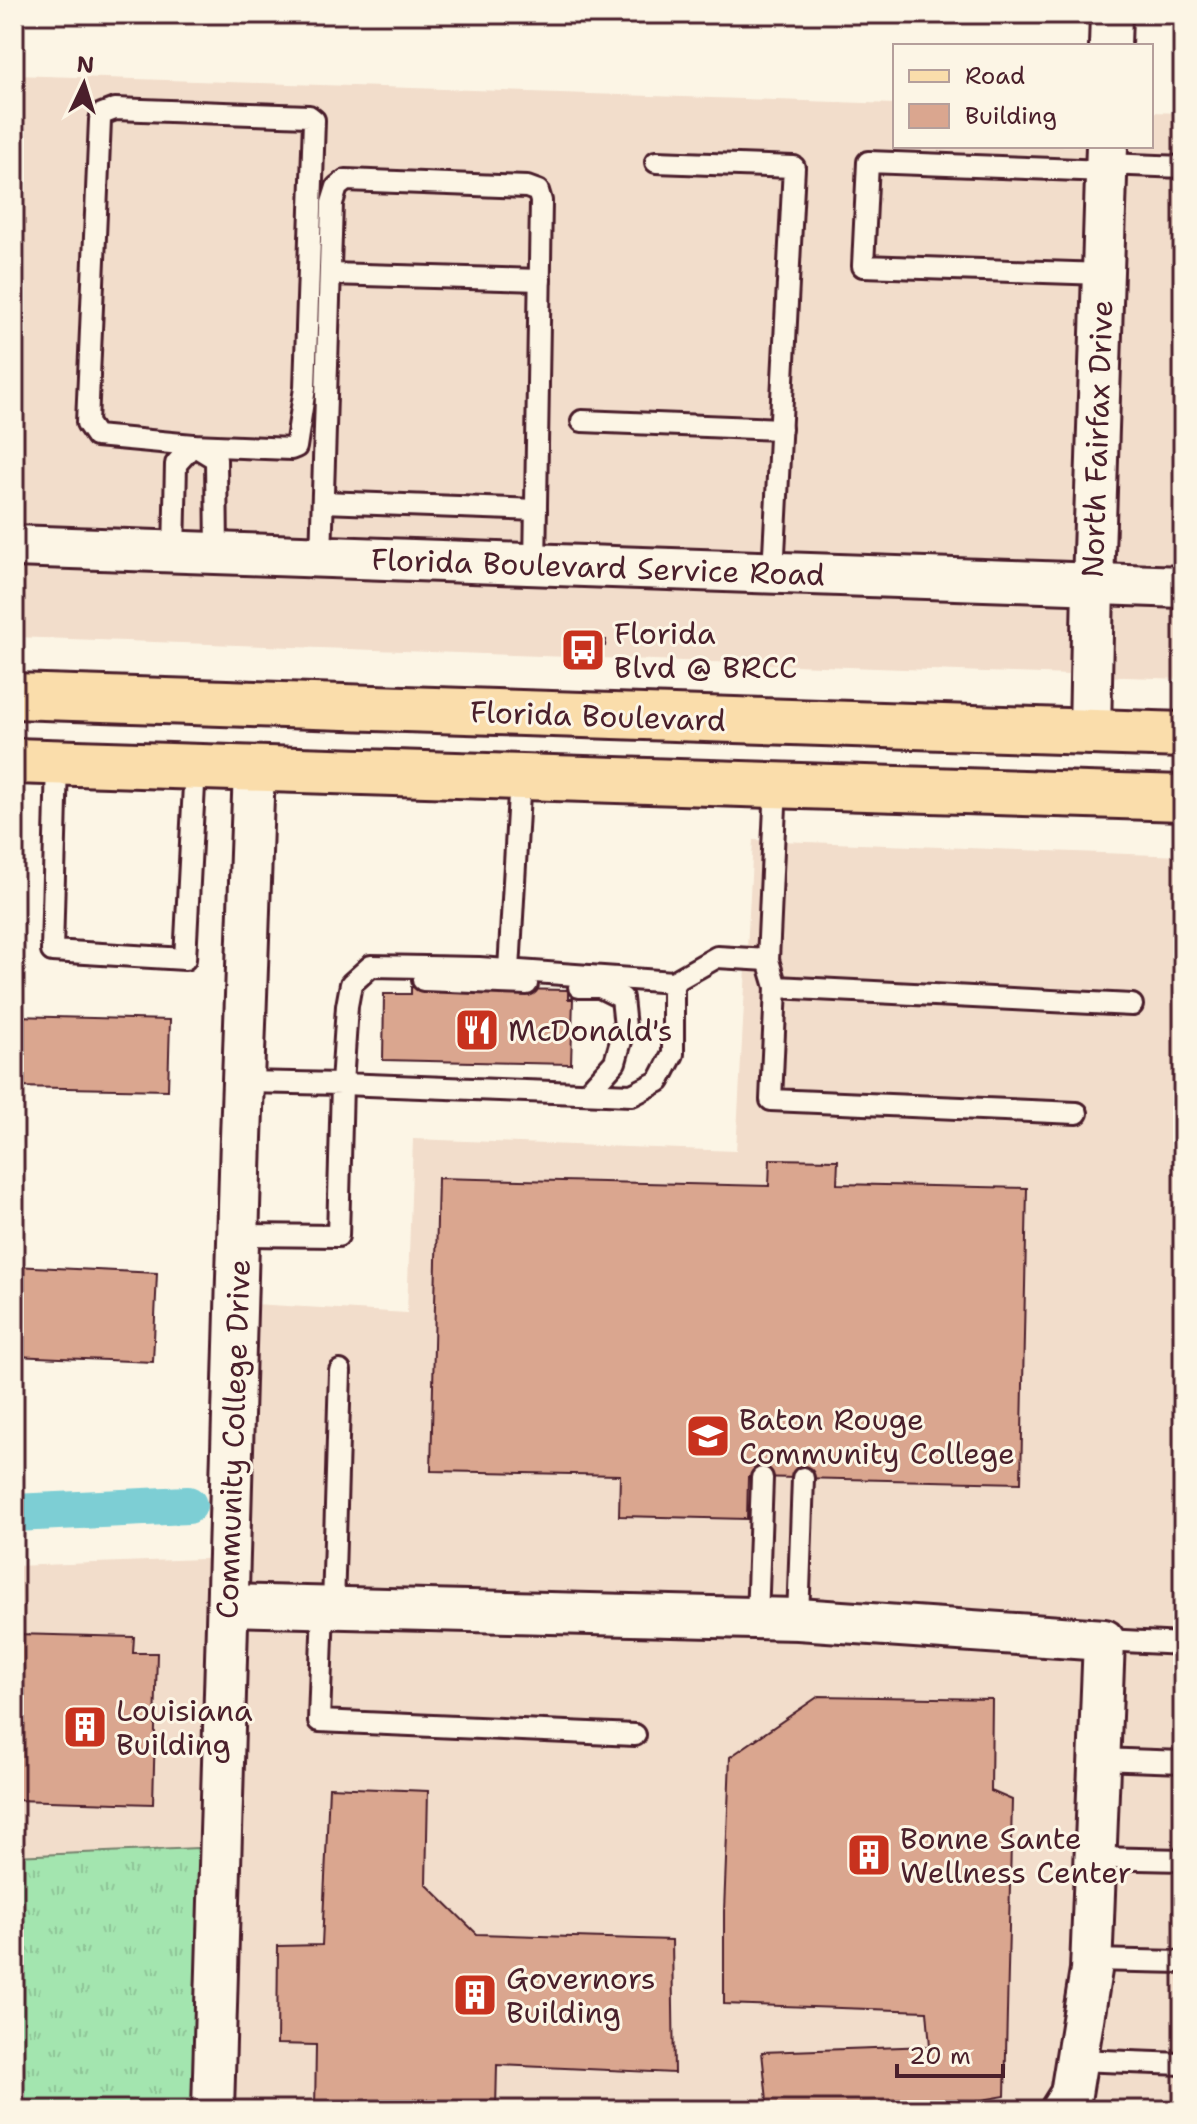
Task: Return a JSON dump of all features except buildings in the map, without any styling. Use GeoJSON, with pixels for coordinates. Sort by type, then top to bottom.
{"type":"FeatureCollection","features":[{"type":"Feature","properties":{"kind":"main road","name":"Florida Boulevard"},"geometry":{"type":"LineString","coordinates":[[14,696],[1183,735]]}},
{"type":"Feature","properties":{"kind":"main road"},"geometry":{"type":"LineString","coordinates":[[520,776],[521,714]]}},
{"type":"Feature","properties":{"kind":"main road","name":"Florida Boulevard"},"geometry":{"type":"LineString","coordinates":[[14,761],[1183,798]]}},
{"type":"Feature","properties":{"kind":"street"},"geometry":{"type":"LineString","coordinates":[[1110,44],[1111,14]]}},
{"type":"Feature","properties":{"kind":"street","name":"North Fairfax Drive"},"geometry":{"type":"LineString","coordinates":[[1090,732],[1106,161]]}},
{"type":"Feature","properties":{"kind":"street","name":"Florida Boulevard Service Road"},"geometry":{"type":"LineString","coordinates":[[14,546],[1183,587]]}},
{"type":"Feature","properties":{"kind":"street","name":"Community College Drive"},"geometry":{"type":"LineString","coordinates":[[213,2110],[254,768]]}},
{"type":"Feature","properties":{"kind":"street"},"geometry":{"type":"LineString","coordinates":[[228,1605],[798,1619],[1104,1640],[1091,1960],[1071,2094],[1061,2110]]}},
{"type":"Feature","properties":{"kind":"lane"},"geometry":{"type":"LineString","coordinates":[[193,445],[296,447],[305,388],[310,267],[314,120],[309,116],[115,109],[102,114],[100,120],[87,423],[96,436],[193,445],[216,459],[217,553]]}},
{"type":"Feature","properties":{"kind":"lane"},"geometry":{"type":"LineString","coordinates":[[1103,274],[863,266],[868,162],[1106,161],[1183,167]]}},
{"type":"Feature","properties":{"kind":"lane"},"geometry":{"type":"LineString","coordinates":[[656,162],[794,167],[773,573]]}},
{"type":"Feature","properties":{"kind":"lane"},"geometry":{"type":"LineString","coordinates":[[321,557],[332,203],[337,187],[346,180],[527,187],[538,191],[541,201],[535,565]]}},
{"type":"Feature","properties":{"kind":"lane"},"geometry":{"type":"LineString","coordinates":[[330,274],[540,280]]}},
{"type":"Feature","properties":{"kind":"lane"},"geometry":{"type":"LineString","coordinates":[[582,421],[781,429]]}},
{"type":"Feature","properties":{"kind":"lane"},"geometry":{"type":"LineString","coordinates":[[174,552],[176,464],[193,445]]}},
{"type":"Feature","properties":{"kind":"lane"},"geometry":{"type":"LineString","coordinates":[[323,502],[536,510]]}},
{"type":"Feature","properties":{"kind":"lane"},"geometry":{"type":"LineString","coordinates":[[57,762],[52,951],[185,959],[195,766]]}},
{"type":"Feature","properties":{"kind":"lane"},"geometry":{"type":"LineString","coordinates":[[509,970],[520,776]]}},
{"type":"Feature","properties":{"kind":"lane"},"geometry":{"type":"LineString","coordinates":[[776,784],[768,960],[776,987],[771,1100],[1077,1113]]}},
{"type":"Feature","properties":{"kind":"lane"},"geometry":{"type":"LineString","coordinates":[[239,1235],[338,1236],[347,1006],[351,984],[371,966],[573,973],[673,982],[717,957],[768,960]]}},
{"type":"Feature","properties":{"kind":"lane"},"geometry":{"type":"LineString","coordinates":[[398,966],[413,980],[600,987],[622,998],[625,1027],[615,1062],[587,1093]]}},
{"type":"Feature","properties":{"kind":"lane"},"geometry":{"type":"LineString","coordinates":[[243,1082],[632,1095],[659,1081],[673,1054],[673,982]]}},
{"type":"Feature","properties":{"kind":"lane"},"geometry":{"type":"LineString","coordinates":[[776,987],[1132,1005]]}},
{"type":"Feature","properties":{"kind":"lane"},"geometry":{"type":"LineString","coordinates":[[340,1371],[319,1721],[635,1735]]}},
{"type":"Feature","properties":{"kind":"lane"},"geometry":{"type":"LineString","coordinates":[[757,1619],[762,1478]]}},
{"type":"Feature","properties":{"kind":"lane"},"geometry":{"type":"LineString","coordinates":[[798,1619],[803,1478]]}},
{"type":"Feature","properties":{"kind":"lane"},"geometry":{"type":"LineString","coordinates":[[1104,1640],[1183,1644]]}},
{"type":"Feature","properties":{"kind":"lane"},"geometry":{"type":"LineString","coordinates":[[1099,1759],[1183,1762]]}},
{"type":"Feature","properties":{"kind":"lane"},"geometry":{"type":"LineString","coordinates":[[1095,1858],[1183,1860]]}},
{"type":"Feature","properties":{"kind":"lane"},"geometry":{"type":"LineString","coordinates":[[1091,1960],[1183,1962]]}},
{"type":"Feature","properties":{"kind":"lane"},"geometry":{"type":"LineString","coordinates":[[1076,2060],[1183,2064]]}},
{"type":"Feature","properties":{"kind":"shaded area"},"geometry":{"type":"Polygon","coordinates":[[[14,75],[893,104],[893,148],[1153,148],[1153,112],[1183,113],[1183,679],[14,637],[14,75]]]}},
{"type":"Feature","properties":{"kind":"shaded area","name":"Baton Rouge Community College"},"geometry":{"type":"Polygon","coordinates":[[[753,840],[1183,856],[1183,2110],[14,2110],[14,1566],[229,1558],[236,1303],[407,1313],[413,1139],[736,1151],[753,840]]]}},
{"type":"Feature","properties":{"kind":"green space"},"geometry":{"type":"Polygon","coordinates":[[[220,1847],[213,2110],[14,2110],[14,1856],[220,1847]]]}},
{"type":"Feature","properties":{"kind":"waterway"},"geometry":{"type":"LineString","coordinates":[[14,1513],[188,1505]]}},
{"type":"Feature","properties":{"kind":"place","name":"Florida Blvd @ BRCC"},"geometry":{"type":"Point","coordinates":[583,650]}},
{"type":"Feature","properties":{"kind":"place","name":"McDonald's"},"geometry":{"type":"Point","coordinates":[477,1030]}},
{"type":"Feature","properties":{"kind":"place","name":"Baton Rouge Community College"},"geometry":{"type":"Point","coordinates":[708,1436]}},
{"type":"Feature","properties":{"kind":"place","name":"Louisiana Building"},"geometry":{"type":"Point","coordinates":[85,1727]}},
{"type":"Feature","properties":{"kind":"place","name":"Bonne Sante Wellness Center"},"geometry":{"type":"Point","coordinates":[869,1855]}},
{"type":"Feature","properties":{"kind":"place","name":"Governors Building"},"geometry":{"type":"Point","coordinates":[475,1995]}}]}
